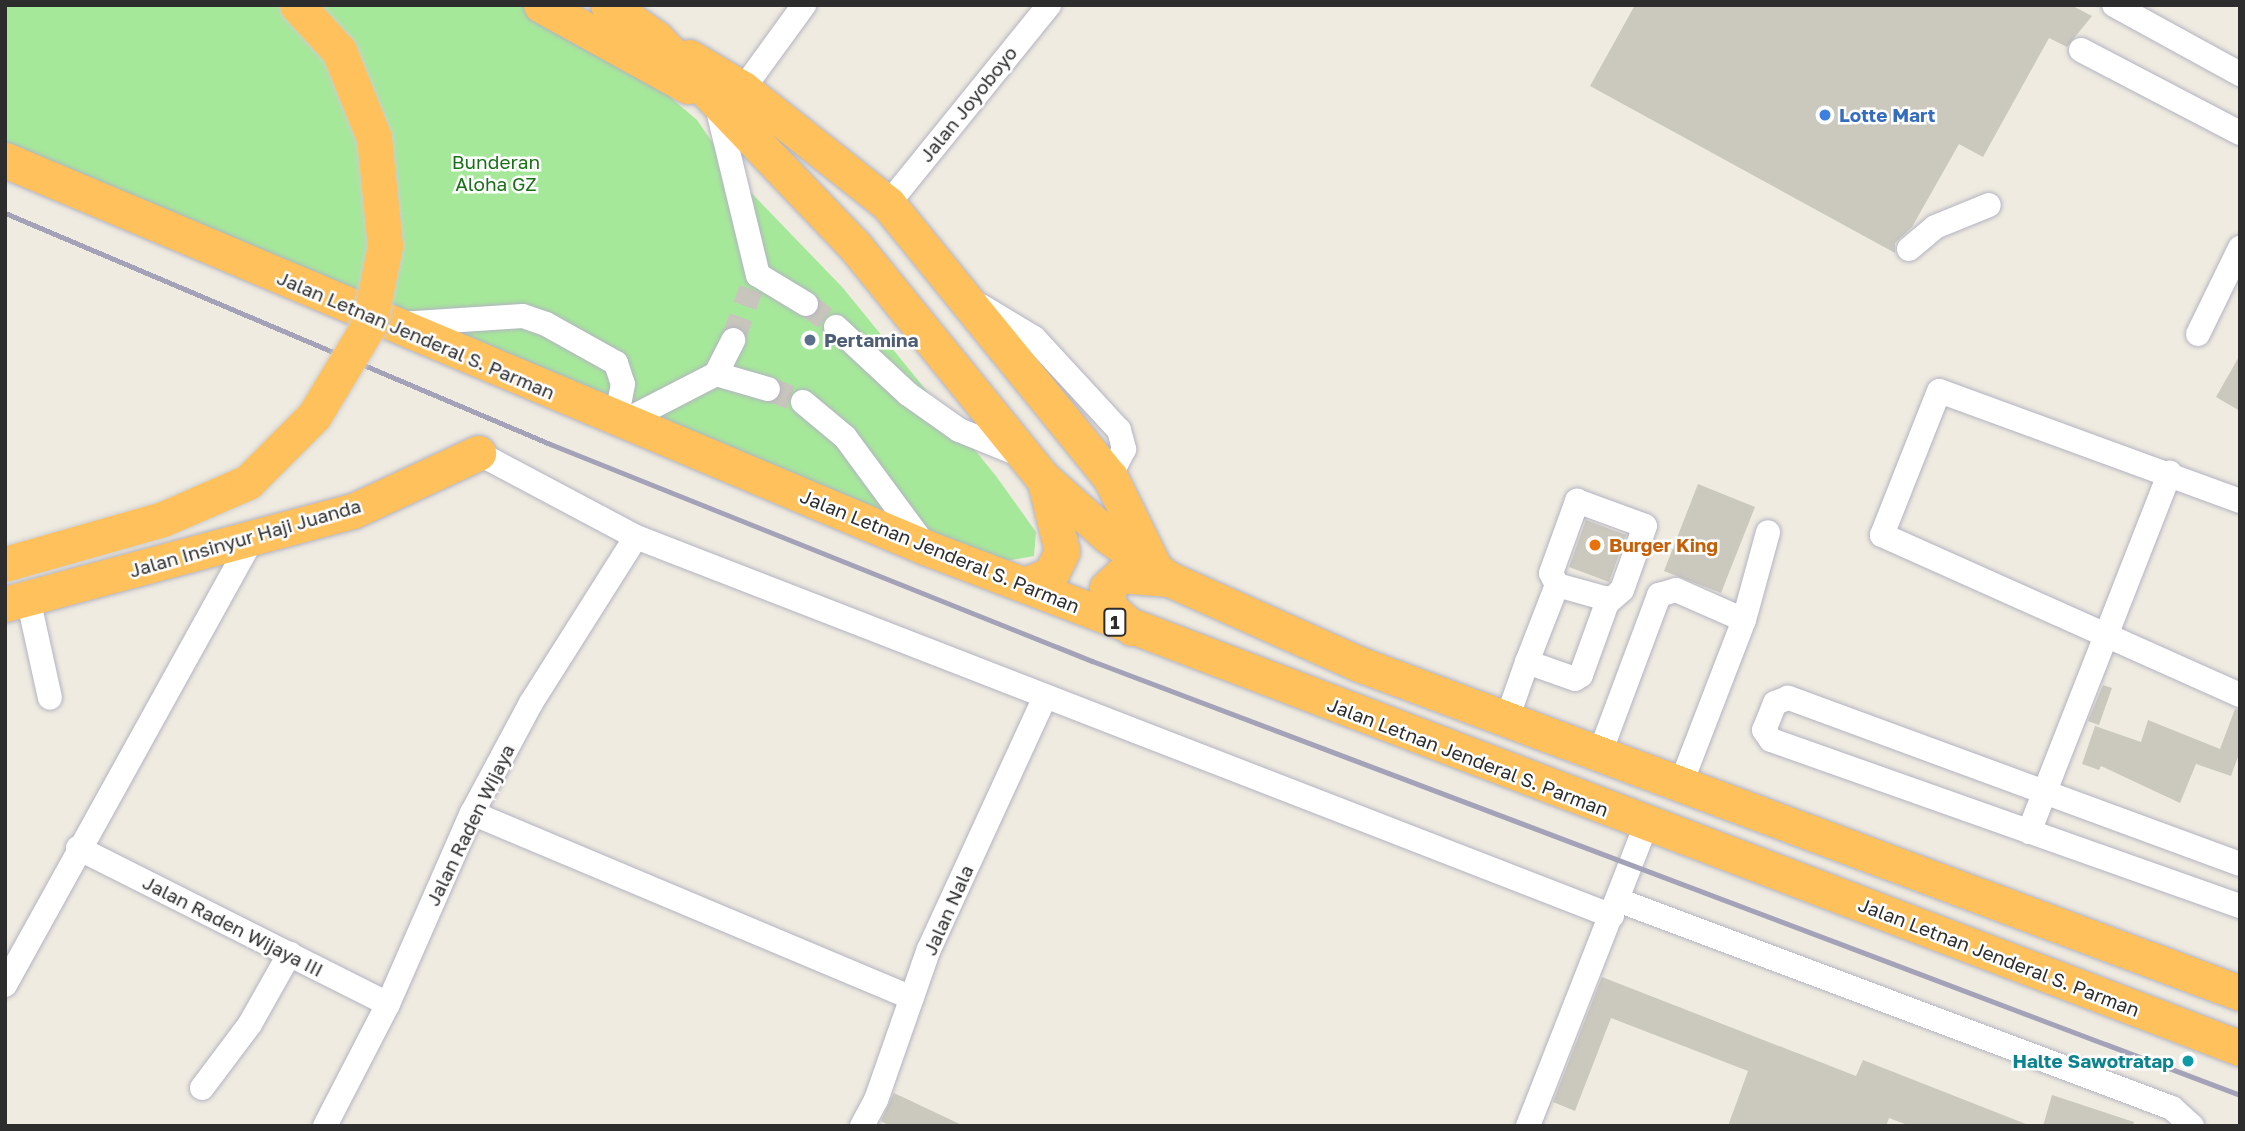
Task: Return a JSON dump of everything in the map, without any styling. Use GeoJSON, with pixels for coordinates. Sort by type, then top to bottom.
{"type":"FeatureCollection","features":[{"type":"Feature","properties":{"kind":"highway"},"geometry":{"type":"LineString","coordinates":[[5,564],[163,519],[248,482],[314,416],[369,325],[385,246],[374,138],[339,51],[297,5]]}},
{"type":"Feature","properties":{"kind":"highway"},"geometry":{"type":"LineString","coordinates":[[541,5],[730,95],[1036,468],[1108,536],[1162,575],[1359,664],[2240,993]]}},
{"type":"Feature","properties":{"kind":"highway"},"geometry":{"type":"LineString","coordinates":[[608,5],[730,95],[888,204],[951,287],[1110,477],[1162,575]]}},
{"type":"Feature","properties":{"kind":"highway","name":"Jalan Letnan Jenderal S. Parman"},"geometry":{"type":"LineString","coordinates":[[5,160],[388,325],[927,548],[1646,825],[2240,1048]]}},
{"type":"Feature","properties":{"kind":"highway","name":"Jalan Insinyur Haji Juanda"},"geometry":{"type":"LineString","coordinates":[[17,601],[353,511],[478,453]]}},
{"type":"Feature","properties":{"kind":"highway"},"geometry":{"type":"LineString","coordinates":[[1025,585],[1051,574],[1062,551],[1036,468]]}},
{"type":"Feature","properties":{"kind":"highway"},"geometry":{"type":"LineString","coordinates":[[1138,631],[1114,615],[1107,588],[1121,575],[1162,575]]}},
{"type":"Feature","properties":{"kind":"street"},"geometry":{"type":"LineString","coordinates":[[804,5],[730,95],[755,282],[806,304]]}},
{"type":"Feature","properties":{"kind":"street","name":"Jalan Joyoboyo"},"geometry":{"type":"LineString","coordinates":[[888,204],[1049,5]]}},
{"type":"Feature","properties":{"kind":"street"},"geometry":{"type":"LineString","coordinates":[[2114,5],[2240,74]]}},
{"type":"Feature","properties":{"kind":"street"},"geometry":{"type":"LineString","coordinates":[[2081,50],[2240,133]]}},
{"type":"Feature","properties":{"kind":"street"},"geometry":{"type":"LineString","coordinates":[[1909,249],[1935,226],[1989,205]]}},
{"type":"Feature","properties":{"kind":"street"},"geometry":{"type":"LineString","coordinates":[[2197,334],[2240,248]]}},
{"type":"Feature","properties":{"kind":"street"},"geometry":{"type":"LineString","coordinates":[[388,325],[523,316],[547,324],[616,363],[623,384],[620,420]]}},
{"type":"Feature","properties":{"kind":"street"},"geometry":{"type":"LineString","coordinates":[[836,327],[908,394],[959,430],[1036,468]]}},
{"type":"Feature","properties":{"kind":"street"},"geometry":{"type":"LineString","coordinates":[[620,420],[716,374],[733,340]]}},
{"type":"Feature","properties":{"kind":"street"},"geometry":{"type":"LineString","coordinates":[[716,374],[768,388]]}},
{"type":"Feature","properties":{"kind":"street"},"geometry":{"type":"LineString","coordinates":[[2240,501],[2170,473],[1939,391],[1882,529],[1886,540],[2240,695]]}},
{"type":"Feature","properties":{"kind":"street"},"geometry":{"type":"LineString","coordinates":[[803,402],[845,438],[927,548]]}},
{"type":"Feature","properties":{"kind":"street"},"geometry":{"type":"LineString","coordinates":[[478,453],[636,537],[1045,698],[1615,908],[2172,1108],[2192,1126]]}},
{"type":"Feature","properties":{"kind":"street"},"geometry":{"type":"LineString","coordinates":[[2029,832],[2104,635],[2170,473]]}},
{"type":"Feature","properties":{"kind":"street"},"geometry":{"type":"LineString","coordinates":[[1507,719],[1527,662],[1557,585],[1551,573],[1577,501],[1645,526],[1622,590],[1607,603],[1581,675],[1575,679],[1527,662]]}},
{"type":"Feature","properties":{"kind":"street"},"geometry":{"type":"LineString","coordinates":[[1681,783],[1744,620],[1768,532]]}},
{"type":"Feature","properties":{"kind":"street"},"geometry":{"type":"LineString","coordinates":[[5,985],[253,537]]}},
{"type":"Feature","properties":{"kind":"street","name":"Jalan Raden Wijaya"},"geometry":{"type":"LineString","coordinates":[[325,1126],[388,1004],[472,813],[531,703],[636,537]]}},
{"type":"Feature","properties":{"kind":"street"},"geometry":{"type":"LineString","coordinates":[[1557,585],[1564,583],[1607,603]]}},
{"type":"Feature","properties":{"kind":"street"},"geometry":{"type":"LineString","coordinates":[[1600,753],[1659,595],[1676,590],[1744,620]]}},
{"type":"Feature","properties":{"kind":"street"},"geometry":{"type":"LineString","coordinates":[[17,601],[50,698]]}},
{"type":"Feature","properties":{"kind":"street","name":"Jalan Nala"},"geometry":{"type":"LineString","coordinates":[[862,1126],[929,949],[1045,698]]}},
{"type":"Feature","properties":{"kind":"street"},"geometry":{"type":"LineString","coordinates":[[2240,864],[2043,794],[1788,698],[1775,704],[1764,730],[1771,740],[2240,906]]}},
{"type":"Feature","properties":{"kind":"street"},"geometry":{"type":"LineString","coordinates":[[472,813],[912,998]]}},
{"type":"Feature","properties":{"kind":"street"},"geometry":{"type":"LineString","coordinates":[[1528,1126],[1646,825]]}},
{"type":"Feature","properties":{"kind":"street","name":"Jalan Raden Wijaya III"},"geometry":{"type":"LineString","coordinates":[[79,848],[388,1004]]}},
{"type":"Feature","properties":{"kind":"street"},"geometry":{"type":"LineString","coordinates":[[202,1088],[250,1024],[290,953]]}},
{"type":"Feature","properties":{"kind":"green space","name":"Bunderan Aloha GZ"},"geometry":{"type":"Polygon","coordinates":[[[5,5],[531,5],[629,62],[697,120],[737,178],[843,288],[996,476],[1036,532],[1034,556],[1000,562],[5,143],[5,5]]]}},
{"type":"Feature","properties":{"kind":"building","name":"Lotte Mart"},"geometry":{"type":"Polygon","coordinates":[[[1635,5],[2071,5],[2092,16],[2067,47],[2049,38],[1983,157],[1959,144],[1912,227],[1895,243],[1895,253],[1590,86],[1635,5]]]}},
{"type":"Feature","properties":{"kind":"building"},"geometry":{"type":"Polygon","coordinates":[[[2240,355],[2240,411],[2216,397],[2240,355]]]}},
{"type":"Feature","properties":{"kind":"building"},"geometry":{"type":"Polygon","coordinates":[[[1698,484],[1755,507],[1721,593],[1664,571],[1698,484]]]}},
{"type":"Feature","properties":{"kind":"building","name":"Burger King"},"geometry":{"type":"Polygon","coordinates":[[[1586,520],[1626,535],[1609,582],[1569,567],[1586,520]]]}},
{"type":"Feature","properties":{"kind":"building"},"geometry":{"type":"Polygon","coordinates":[[[2103,685],[2112,688],[2099,725],[2088,721],[2103,685]]]}},
{"type":"Feature","properties":{"kind":"building"},"geometry":{"type":"Polygon","coordinates":[[[2235,709],[2240,710],[2240,751],[2231,776],[2196,764],[2180,803],[2101,766],[2099,770],[2082,764],[2095,726],[2141,742],[2148,720],[2220,749],[2235,709]]]}},
{"type":"Feature","properties":{"kind":"building"},"geometry":{"type":"Polygon","coordinates":[[[1602,977],[1856,1076],[1863,1060],[2031,1126],[1910,1126],[1889,1118],[1886,1126],[1728,1126],[1748,1071],[1611,1018],[1575,1111],[1553,1102],[1602,977]]]}},
{"type":"Feature","properties":{"kind":"building"},"geometry":{"type":"Polygon","coordinates":[[[894,1093],[964,1126],[890,1126],[881,1121],[894,1093]]]}},
{"type":"Feature","properties":{"kind":"building"},"geometry":{"type":"Polygon","coordinates":[[[2052,1095],[2134,1122],[2133,1126],[2043,1126],[2052,1095]]]}},
{"type":"Feature","properties":{"kind":"tunnel"},"geometry":{"type":"LineString","coordinates":[[733,340],[751,289]]}},
{"type":"Feature","properties":{"kind":"tunnel"},"geometry":{"type":"LineString","coordinates":[[806,304],[836,327]]}},
{"type":"Feature","properties":{"kind":"tunnel"},"geometry":{"type":"LineString","coordinates":[[768,389],[803,402]]}},
{"type":"Feature","properties":{"kind":"railway"},"geometry":{"type":"LineString","coordinates":[[5,213],[550,444],[1092,661],[2240,1095]]}},
{"type":"Feature","properties":{"kind":"place","name":"Lotte Mart"},"geometry":{"type":"Point","coordinates":[1825,115]}},
{"type":"Feature","properties":{"kind":"place","name":"Pertamina"},"geometry":{"type":"Point","coordinates":[810,340]}},
{"type":"Feature","properties":{"kind":"place","name":"Burger King"},"geometry":{"type":"Point","coordinates":[1595,545]}},
{"type":"Feature","properties":{"kind":"place","name":"Halte Sawotratap"},"geometry":{"type":"Point","coordinates":[2188,1061]}}]}
